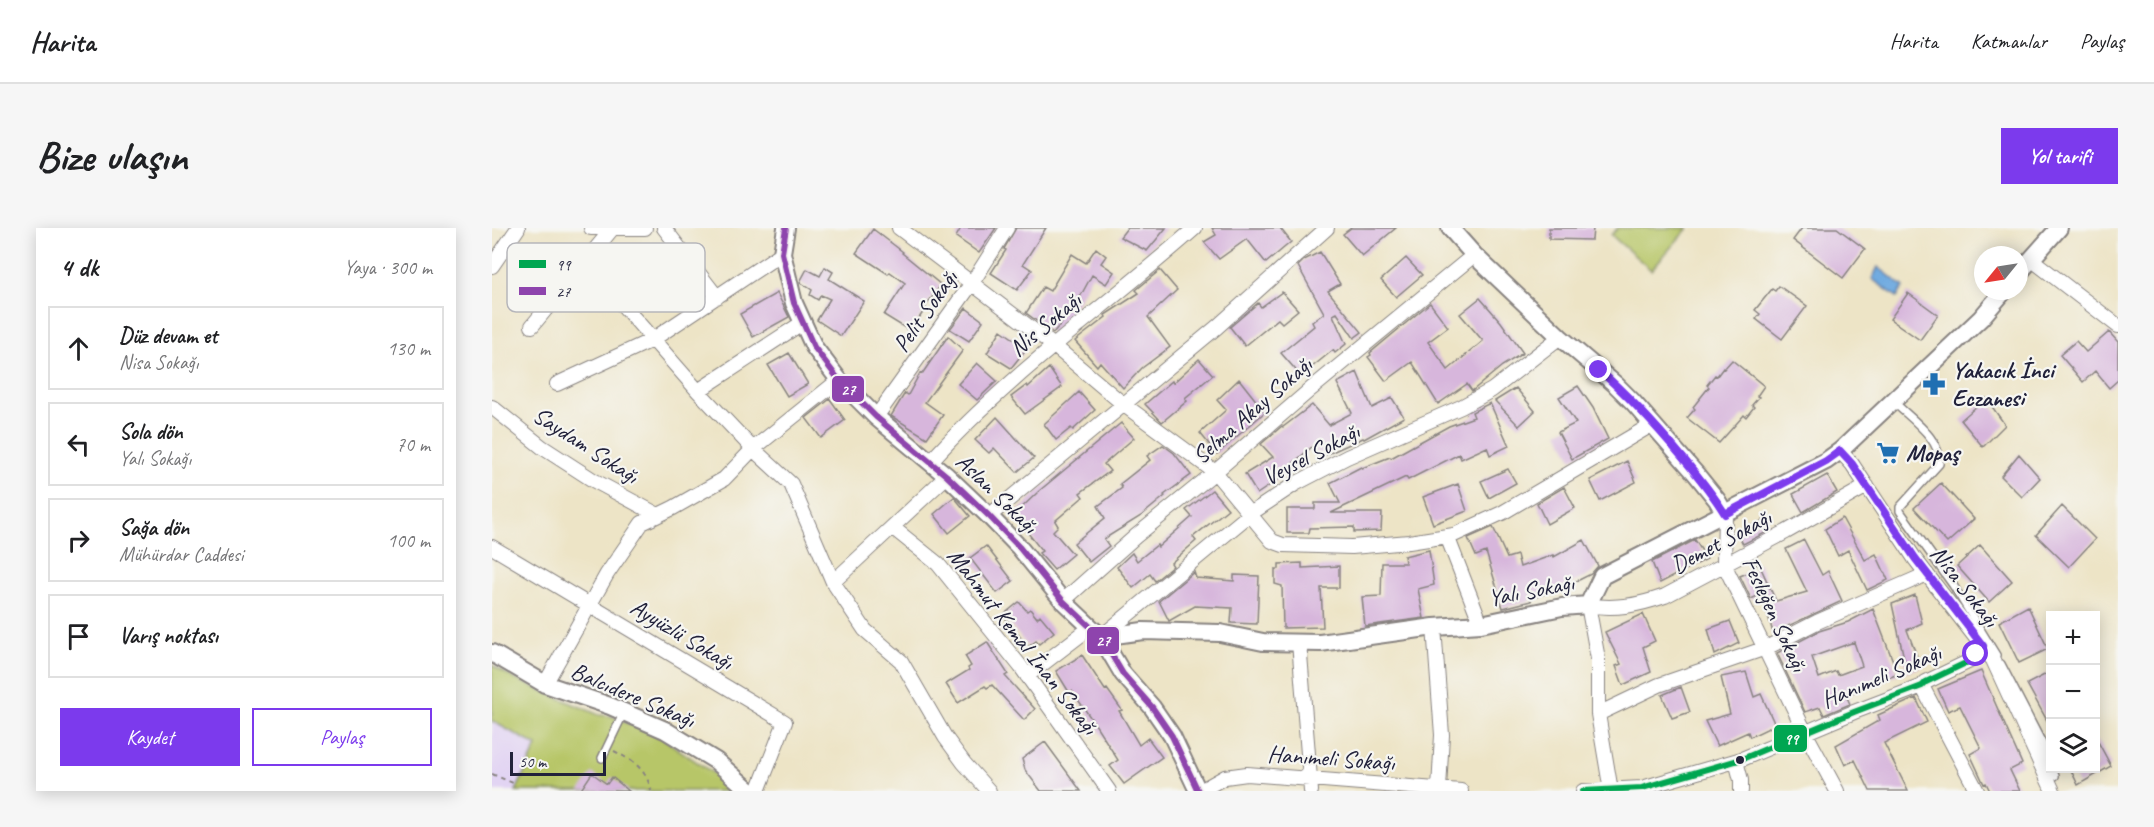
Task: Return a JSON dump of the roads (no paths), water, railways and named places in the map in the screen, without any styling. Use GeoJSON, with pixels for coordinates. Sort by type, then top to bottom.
{"type":"FeatureCollection","features":[{"type":"Feature","properties":{"kind":"street"},"geometry":{"type":"LineString","coordinates":[[508,243],[518,228]]}},
{"type":"Feature","properties":{"kind":"street"},"geometry":{"type":"LineString","coordinates":[[591,228],[645,228]]}},
{"type":"Feature","properties":{"kind":"street"},"geometry":{"type":"LineString","coordinates":[[664,228],[676,243]]}},
{"type":"Feature","properties":{"kind":"street","name":"Aslan Sokağı"},"geometry":{"type":"LineString","coordinates":[[786,228],[782,253],[794,303],[814,347],[839,380],[876,417],[947,476],[988,516],[1019,547],[1063,601],[1096,632],[1124,674],[1152,707],[1172,736],[1199,791]]}},
{"type":"Feature","properties":{"kind":"street"},"geometry":{"type":"LineString","coordinates":[[899,228],[1215,472],[1272,541],[1283,545],[1352,547],[1454,535],[1502,513],[1653,424]]}},
{"type":"Feature","properties":{"kind":"street","name":"Pelit Sokağı"},"geometry":{"type":"LineString","coordinates":[[876,417],[972,283],[1007,228]]}},
{"type":"Feature","properties":{"kind":"street"},"geometry":{"type":"LineString","coordinates":[[988,516],[1217,327],[1327,228]]}},
{"type":"Feature","properties":{"kind":"street"},"geometry":{"type":"LineString","coordinates":[[1449,228],[1560,338],[1615,384],[1653,424],[1725,514]]}},
{"type":"Feature","properties":{"kind":"street"},"geometry":{"type":"LineString","coordinates":[[2028,262],[2059,228]]}},
{"type":"Feature","properties":{"kind":"street"},"geometry":{"type":"LineString","coordinates":[[601,243],[612,229]]}},
{"type":"Feature","properties":{"kind":"street","name":"Nis Sokağı"},"geometry":{"type":"LineString","coordinates":[[930,462],[959,430],[1053,345],[1152,266],[1191,229]]}},
{"type":"Feature","properties":{"kind":"street"},"geometry":{"type":"LineString","coordinates":[[492,266],[507,244]]}},
{"type":"Feature","properties":{"kind":"street"},"geometry":{"type":"LineString","coordinates":[[705,305],[782,253]]}},
{"type":"Feature","properties":{"kind":"street","name":"Selma Akay Sokağı"},"geometry":{"type":"LineString","coordinates":[[1063,601],[1319,381],[1474,255]]}},
{"type":"Feature","properties":{"kind":"street"},"geometry":{"type":"LineString","coordinates":[[2031,259],[2118,326]]}},
{"type":"Feature","properties":{"kind":"street"},"geometry":{"type":"LineString","coordinates":[[705,281],[717,297]]}},
{"type":"Feature","properties":{"kind":"street","name":"Yalı Sokağı"},"geometry":{"type":"LineString","coordinates":[[1096,632],[1220,633],[1263,642],[1320,643],[1434,627],[1481,624],[1562,607],[1588,605],[1602,576],[1826,461],[1840,451],[1981,318],[1996,300]]}},
{"type":"Feature","properties":{"kind":"street"},"geometry":{"type":"LineString","coordinates":[[532,326],[544,312]]}},
{"type":"Feature","properties":{"kind":"street"},"geometry":{"type":"LineString","coordinates":[[628,312],[698,391],[753,449],[791,484],[833,582],[865,630],[901,661],[945,737],[989,791]]}},
{"type":"Feature","properties":{"kind":"street"},"geometry":{"type":"LineString","coordinates":[[557,384],[652,340],[694,312]]}},
{"type":"Feature","properties":{"kind":"street"},"geometry":{"type":"LineString","coordinates":[[698,391],[802,323]]}},
{"type":"Feature","properties":{"kind":"street","name":"Veysel Sokağı"},"geometry":{"type":"LineString","coordinates":[[1027,676],[1096,632],[1250,514],[1295,484],[1347,457],[1461,407],[1492,390],[1560,338]]}},
{"type":"Feature","properties":{"kind":"street"},"geometry":{"type":"LineString","coordinates":[[545,684],[589,605],[642,523],[724,478],[753,449],[839,380]]}},
{"type":"Feature","properties":{"kind":"street","name":"Saydam Sokağı"},"geometry":{"type":"LineString","coordinates":[[492,407],[542,447],[593,480],[658,515]]}},
{"type":"Feature","properties":{"kind":"street","name":"Nisa Sokağı"},"geometry":{"type":"LineString","coordinates":[[1840,451],[1852,464],[1927,574],[1993,660],[2053,791]]}},
{"type":"Feature","properties":{"kind":"street"},"geometry":{"type":"LineString","coordinates":[[833,582],[947,476]]}},
{"type":"Feature","properties":{"kind":"street","name":"Demet Sokağı"},"geometry":{"type":"LineString","coordinates":[[1588,605],[1605,608],[1646,603],[1665,596],[1867,486]]}},
{"type":"Feature","properties":{"kind":"street","name":"Fesleğen Sokağı"},"geometry":{"type":"LineString","coordinates":[[1725,514],[1724,564],[1806,734],[1837,791]]}},
{"type":"Feature","properties":{"kind":"street","name":"Mahmut Kemal İnan Sokağı"},"geometry":{"type":"LineString","coordinates":[[892,527],[938,564],[1027,676],[1109,791]]}},
{"type":"Feature","properties":{"kind":"street"},"geometry":{"type":"LineString","coordinates":[[1447,536],[1481,624]]}},
{"type":"Feature","properties":{"kind":"street","name":"Ayyüzlü Sokağı"},"geometry":{"type":"LineString","coordinates":[[492,547],[785,722],[758,791]]}},
{"type":"Feature","properties":{"kind":"street"},"geometry":{"type":"LineString","coordinates":[[1598,714],[1659,685],[1766,648],[1817,622],[1927,574]]}},
{"type":"Feature","properties":{"kind":"street"},"geometry":{"type":"LineString","coordinates":[[1588,605],[1598,659],[1598,714],[1611,790]]}},
{"type":"Feature","properties":{"kind":"street"},"geometry":{"type":"LineString","coordinates":[[1434,627],[1442,735],[1439,789]]}},
{"type":"Feature","properties":{"kind":"street"},"geometry":{"type":"LineString","coordinates":[[1299,642],[1310,785]]}},
{"type":"Feature","properties":{"kind":"street","name":"Hanımeli Sokağı"},"geometry":{"type":"LineString","coordinates":[[1583,791],[1642,788],[1736,761],[1922,686],[1972,660],[1983,646]]}},
{"type":"Feature","properties":{"kind":"street","name":"Balcıdere Sokağı"},"geometry":{"type":"LineString","coordinates":[[492,652],[545,684],[624,712],[665,730],[716,760],[750,791]]}},
{"type":"Feature","properties":{"kind":"street"},"geometry":{"type":"LineString","coordinates":[[1922,686],[1977,791]]}},
{"type":"Feature","properties":{"kind":"street"},"geometry":{"type":"LineString","coordinates":[[1736,761],[1741,780],[1741,791]]}},
{"type":"Feature","properties":{"kind":"street","name":"Hanımeli Sokağı"},"geometry":{"type":"LineString","coordinates":[[1199,791],[1225,777],[1247,774],[1310,785],[1461,791]]}},
{"type":"Feature","properties":{"kind":"lane"},"geometry":{"type":"LineString","coordinates":[[1893,401],[1923,430],[1940,457],[1939,464],[1900,507],[1900,511],[1953,585],[1982,631],[2016,690],[2046,754]]}},
{"type":"Feature","properties":{"kind":"lane"},"geometry":{"type":"LineString","coordinates":[[602,758],[624,712]]}},
{"type":"Feature","properties":{"kind":"water"},"geometry":{"type":"Polygon","coordinates":[[[1878,267],[1904,287],[1897,297],[1872,279],[1878,267]]]}},
{"type":"Feature","properties":{"kind":"place","name":"Yakacık İnci Eczanesi"},"geometry":{"type":"Point","coordinates":[1934,384]}},
{"type":"Feature","properties":{"kind":"place","name":"Mopaş"},"geometry":{"type":"Point","coordinates":[1888,453]}}]}
